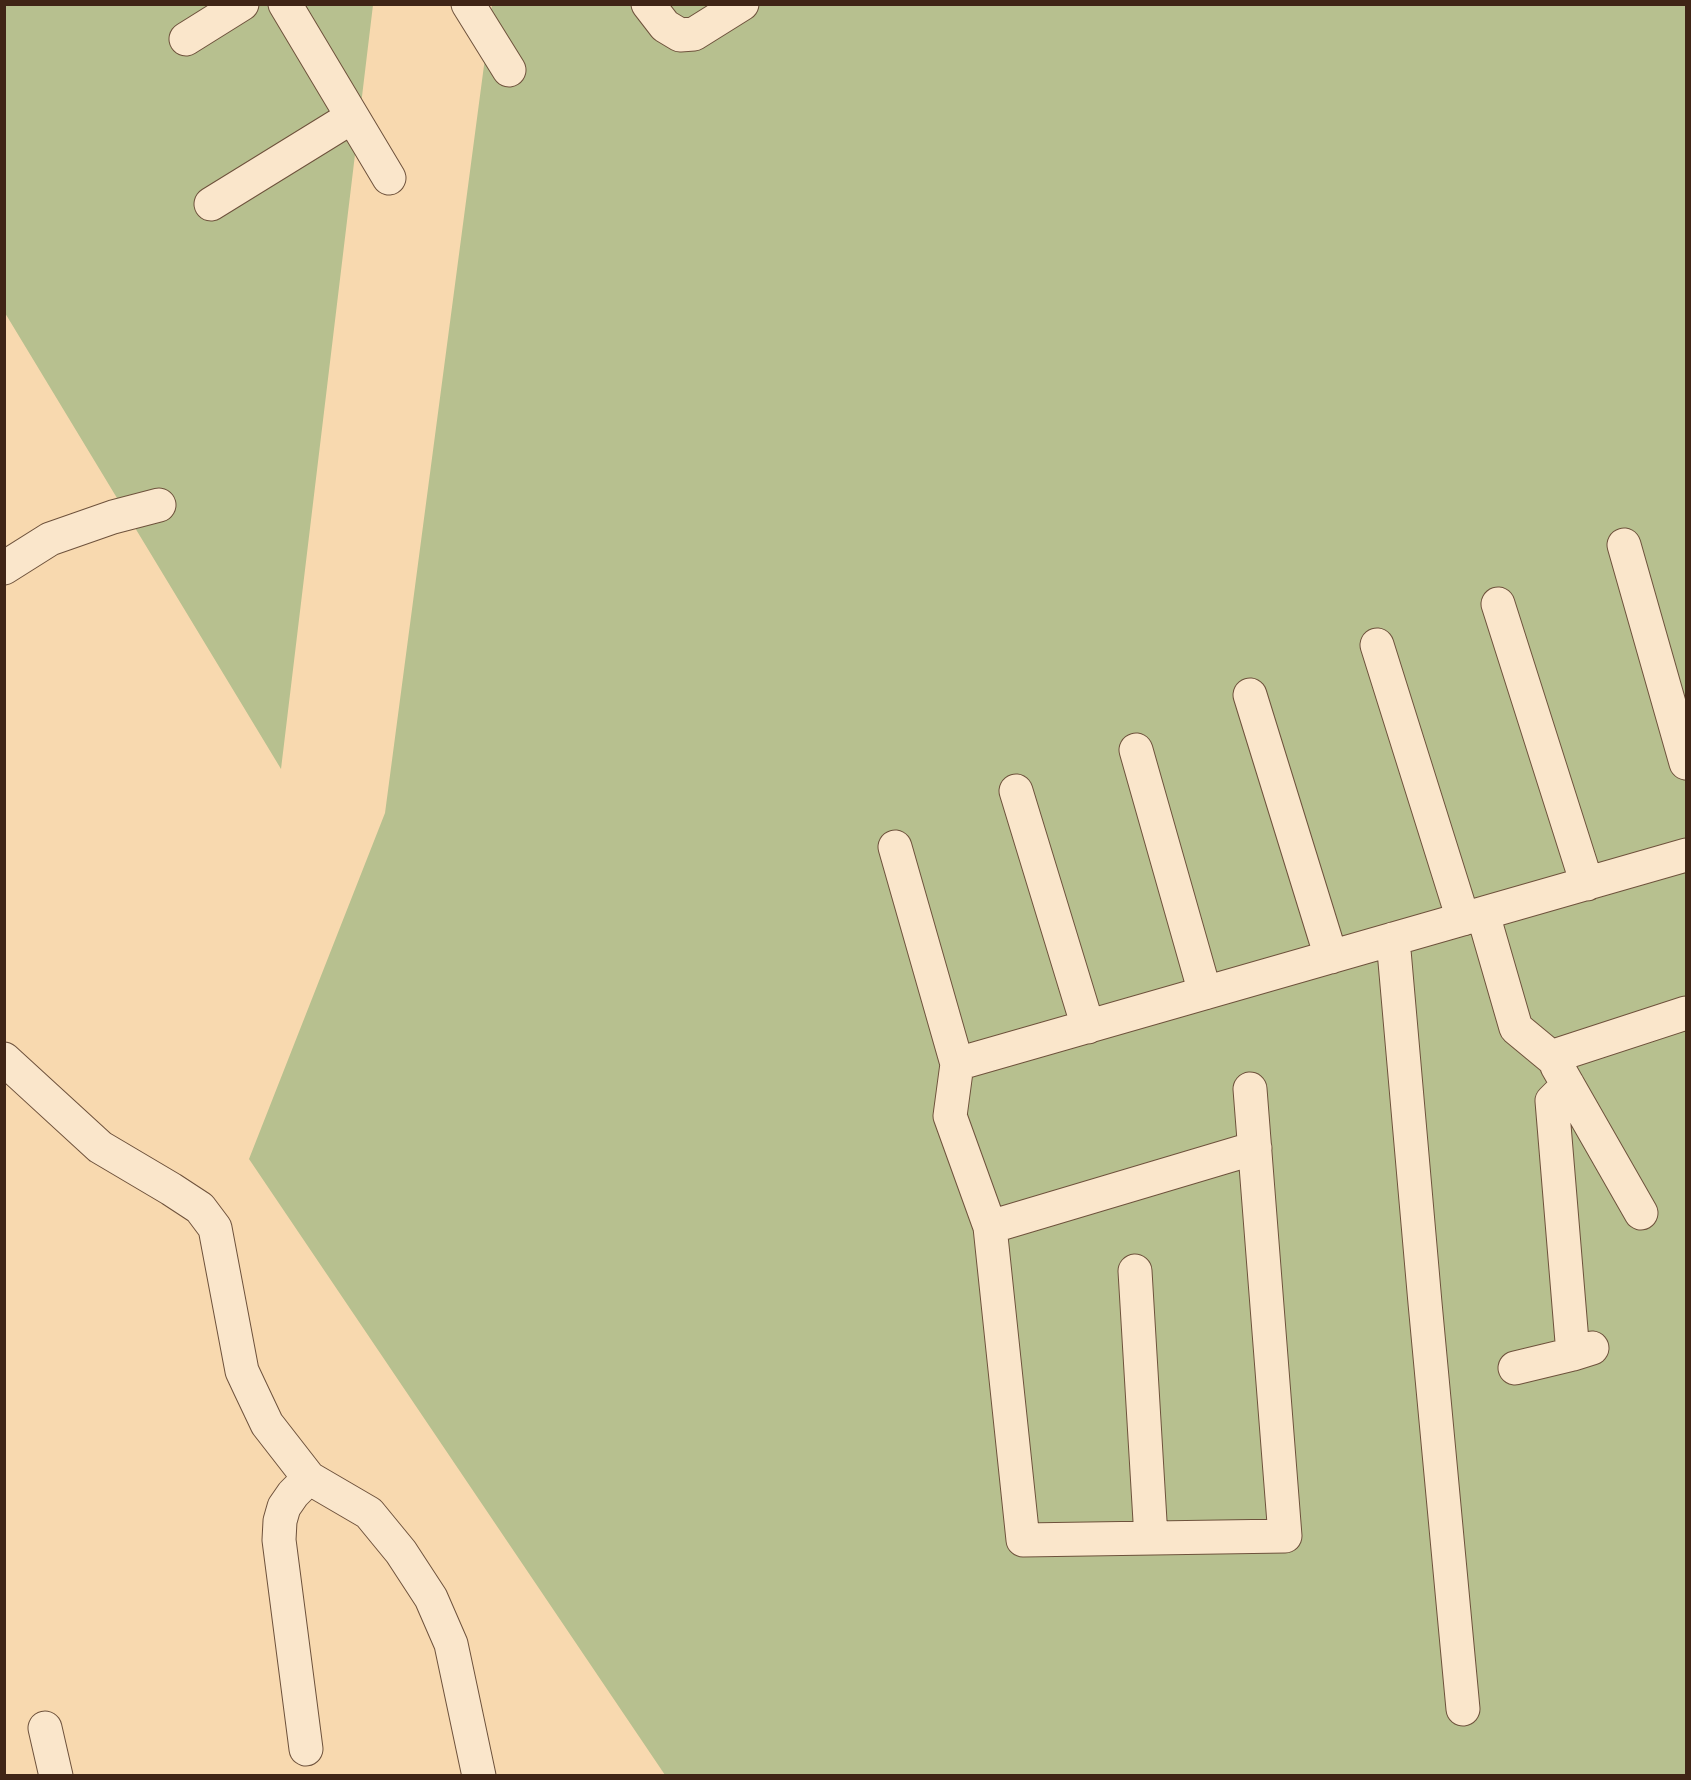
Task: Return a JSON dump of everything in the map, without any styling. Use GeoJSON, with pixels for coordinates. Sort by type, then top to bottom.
{"type":"FeatureCollection","features":[{"type":"Feature","properties":{"kind":"street"},"geometry":{"type":"LineString","coordinates":[[186,39],[242,4]]}},
{"type":"Feature","properties":{"kind":"street"},"geometry":{"type":"LineString","coordinates":[[285,4],[389,177]]}},
{"type":"Feature","properties":{"kind":"street"},"geometry":{"type":"LineString","coordinates":[[468,4],[509,70]]}},
{"type":"Feature","properties":{"kind":"street"},"geometry":{"type":"LineString","coordinates":[[648,4],[665,26],[680,35],[694,34],[742,4]]}},
{"type":"Feature","properties":{"kind":"street"},"geometry":{"type":"LineString","coordinates":[[211,204],[352,117]]}},
{"type":"Feature","properties":{"kind":"street"},"geometry":{"type":"LineString","coordinates":[[4,568],[50,539],[112,517],[159,505]]}},
{"type":"Feature","properties":{"kind":"street"},"geometry":{"type":"LineString","coordinates":[[1624,545],[1686,762]]}},
{"type":"Feature","properties":{"kind":"street"},"geometry":{"type":"LineString","coordinates":[[1498,604],[1587,884]]}},
{"type":"Feature","properties":{"kind":"street"},"geometry":{"type":"LineString","coordinates":[[1377,645],[1473,916],[1516,1028],[1551,1057],[1641,1213]]}},
{"type":"Feature","properties":{"kind":"street"},"geometry":{"type":"LineString","coordinates":[[1250,695],[1331,957]]}},
{"type":"Feature","properties":{"kind":"street"},"geometry":{"type":"LineString","coordinates":[[1136,750],[1204,993]]}},
{"type":"Feature","properties":{"kind":"street"},"geometry":{"type":"LineString","coordinates":[[1016,791],[1088,1027]]}},
{"type":"Feature","properties":{"kind":"street"},"geometry":{"type":"LineString","coordinates":[[895,847],[957,1064],[950,1116],[990,1227],[1023,1540],[1285,1536],[1250,1089]]}},
{"type":"Feature","properties":{"kind":"street"},"geometry":{"type":"LineString","coordinates":[[957,1064],[1686,855]]}},
{"type":"Feature","properties":{"kind":"street"},"geometry":{"type":"LineString","coordinates":[[1393,939],[1463,1709]]}},
{"type":"Feature","properties":{"kind":"street"},"geometry":{"type":"LineString","coordinates":[[1551,1057],[1686,1013]]}},
{"type":"Feature","properties":{"kind":"street"},"geometry":{"type":"LineString","coordinates":[[4,1059],[100,1147],[200,1208],[215,1228],[242,1371],[267,1425],[309,1478],[369,1513],[401,1552],[431,1598],[451,1644],[479,1776]]}},
{"type":"Feature","properties":{"kind":"street"},"geometry":{"type":"LineString","coordinates":[[1515,1368],[1583,1351],[1552,1101],[1568,1085]]}},
{"type":"Feature","properties":{"kind":"street"},"geometry":{"type":"LineString","coordinates":[[990,1227],[1255,1148]]}},
{"type":"Feature","properties":{"kind":"street"},"geometry":{"type":"LineString","coordinates":[[1135,1271],[1151,1538]]}},
{"type":"Feature","properties":{"kind":"street"},"geometry":{"type":"LineString","coordinates":[[306,1749],[279,1540],[280,1521],[284,1507],[309,1478]]}},
{"type":"Feature","properties":{"kind":"street"},"geometry":{"type":"LineString","coordinates":[[45,1728],[56,1776]]}},
{"type":"Feature","properties":{"kind":"green space"},"geometry":{"type":"Polygon","coordinates":[[[5,5],[373,5],[281,769],[5,313],[5,5]]]}},
{"type":"Feature","properties":{"kind":"green space"},"geometry":{"type":"Polygon","coordinates":[[[492,5],[1686,5],[1686,1775],[665,1775],[249,1159],[385,813],[492,5]]]}}]}
